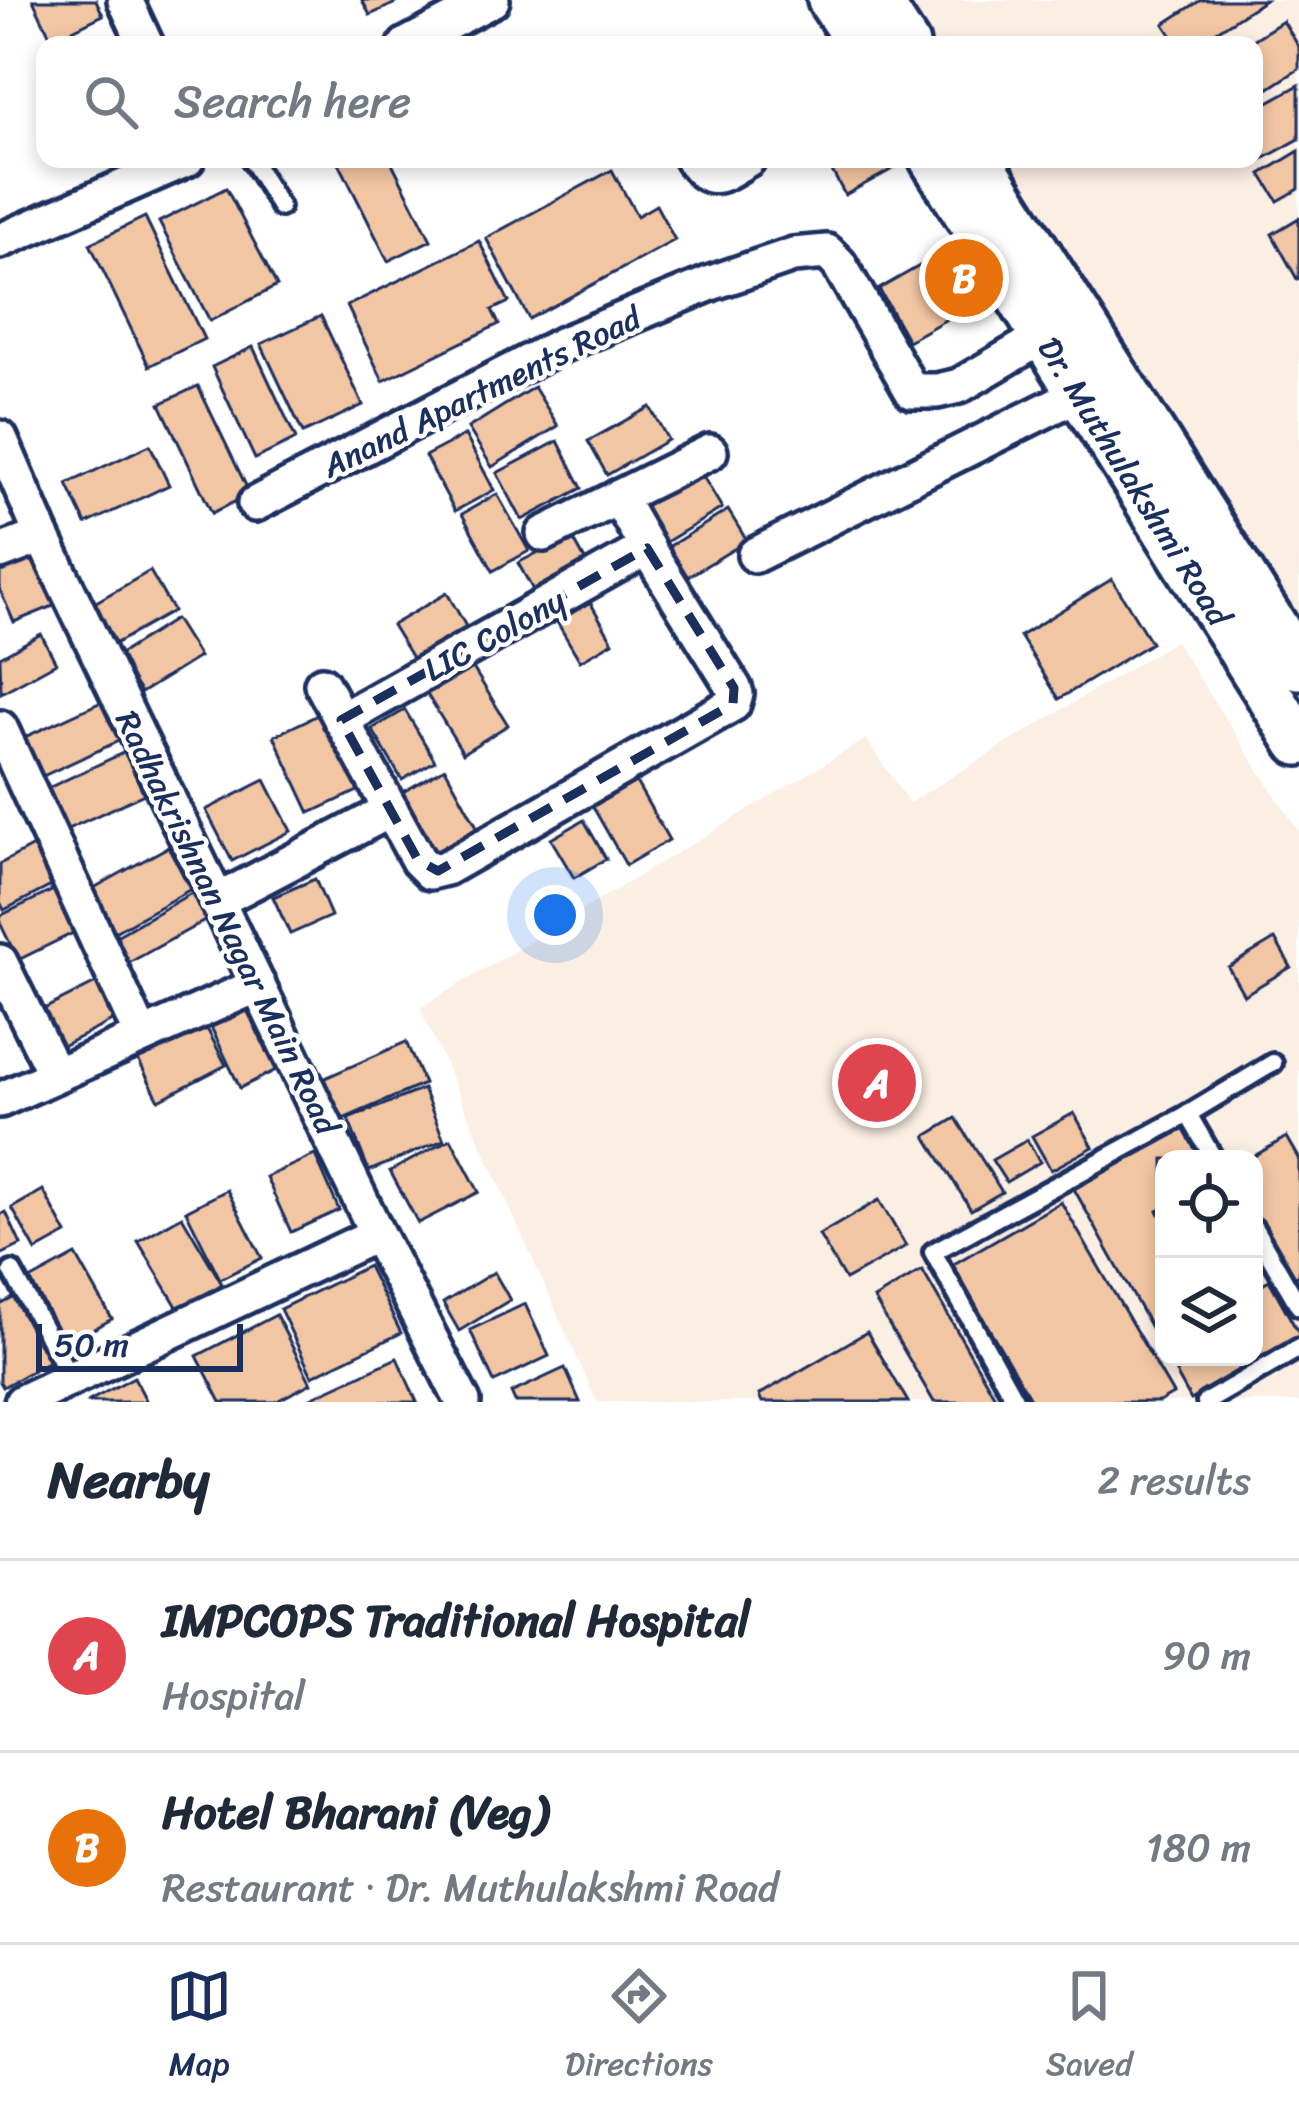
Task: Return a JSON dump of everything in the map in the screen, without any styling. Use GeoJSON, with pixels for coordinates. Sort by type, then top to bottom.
{"type":"FeatureCollection","features":[{"type":"Feature","properties":{"kind":"main road"},"geometry":{"type":"LineString","coordinates":[[831,0],[855,36]]}},
{"type":"Feature","properties":{"kind":"main road"},"geometry":{"type":"LineString","coordinates":[[877,0],[900,36]]}},
{"type":"Feature","properties":{"kind":"main road","name":"Dr. Muthulakshmi Road"},"geometry":{"type":"LineString","coordinates":[[939,168],[1299,742]]}},
{"type":"Feature","properties":{"kind":"main road","name":"Dr. Muthulakshmi Road"},"geometry":{"type":"LineString","coordinates":[[985,168],[1299,666]]}},
{"type":"Feature","properties":{"kind":"street"},"geometry":{"type":"LineString","coordinates":[[125,0],[142,36]]}},
{"type":"Feature","properties":{"kind":"street"},"geometry":{"type":"LineString","coordinates":[[423,36],[492,0]]}},
{"type":"Feature","properties":{"kind":"street"},"geometry":{"type":"LineString","coordinates":[[0,241],[166,168]]}},
{"type":"Feature","properties":{"kind":"street"},"geometry":{"type":"LineString","coordinates":[[698,168],[708,176],[731,168]]}},
{"type":"Feature","properties":{"kind":"street","name":"Anand Apartments Road"},"geometry":{"type":"LineString","coordinates":[[255,505],[562,344],[793,255],[827,252],[839,264],[912,391],[959,386],[1044,336]]}},
{"type":"Feature","properties":{"kind":"street"},"geometry":{"type":"LineString","coordinates":[[754,555],[1078,394]]}},
{"type":"Feature","properties":{"kind":"street","name":"Radhakrishnan Nagar Main Road"},"geometry":{"type":"LineString","coordinates":[[0,438],[217,901],[463,1402]]}},
{"type":"Feature","properties":{"kind":"street"},"geometry":{"type":"LineString","coordinates":[[544,534],[710,452]]}},
{"type":"Feature","properties":{"kind":"street"},"geometry":{"type":"LineString","coordinates":[[322,684],[418,860],[430,872],[438,872],[733,704],[734,688],[618,497]]}},
{"type":"Feature","properties":{"kind":"street"},"geometry":{"type":"LineString","coordinates":[[0,552],[43,536]]}},
{"type":"Feature","properties":{"kind":"street","name":"LIC Colony"},"geometry":{"type":"LineString","coordinates":[[341,720],[647,548]]}},
{"type":"Feature","properties":{"kind":"street"},"geometry":{"type":"LineString","coordinates":[[0,728],[141,1035]]}},
{"type":"Feature","properties":{"kind":"street"},"geometry":{"type":"LineString","coordinates":[[217,901],[391,809]]}},
{"type":"Feature","properties":{"kind":"street"},"geometry":{"type":"LineString","coordinates":[[0,962],[55,1075]]}},
{"type":"Feature","properties":{"kind":"street"},"geometry":{"type":"LineString","coordinates":[[0,1100],[258,985]]}},
{"type":"Feature","properties":{"kind":"street"},"geometry":{"type":"LineString","coordinates":[[22,1402],[377,1234]]}},
{"type":"Feature","properties":{"kind":"lane"},"geometry":{"type":"LineString","coordinates":[[256,168],[280,207]]}},
{"type":"Feature","properties":{"kind":"lane"},"geometry":{"type":"LineString","coordinates":[[1016,1402],[933,1252],[1273,1063]]}},
{"type":"Feature","properties":{"kind":"lane"},"geometry":{"type":"LineString","coordinates":[[1188,1114],[1209,1150]]}},
{"type":"Feature","properties":{"kind":"lane"},"geometry":{"type":"LineString","coordinates":[[1263,1244],[1299,1306]]}},
{"type":"Feature","properties":{"kind":"lane"},"geometry":{"type":"LineString","coordinates":[[12,1270],[70,1378]]}},
{"type":"Feature","properties":{"kind":"lane"},"geometry":{"type":"LineString","coordinates":[[1206,1402],[1299,1348]]}},
{"type":"Feature","properties":{"kind":"highlighted area"},"geometry":{"type":"Polygon","coordinates":[[[647,548],[734,688],[733,704],[438,871],[418,860],[341,720],[647,548]]]}},
{"type":"Feature","properties":{"kind":"shaded area"},"geometry":{"type":"Polygon","coordinates":[[[877,0],[1299,0],[1299,666],[984,168],[1263,168],[1263,36],[900,36],[877,0]]]}},
{"type":"Feature","properties":{"kind":"shaded area"},"geometry":{"type":"Polygon","coordinates":[[[1175,641],[1299,832],[1299,1402],[597,1402],[420,1008],[866,739],[909,803],[1175,641]]]}},
{"type":"Feature","properties":{"kind":"building"},"geometry":{"type":"Polygon","coordinates":[[[33,0],[96,0],[103,15],[60,36],[50,36],[33,0]]]}},
{"type":"Feature","properties":{"kind":"building"},"geometry":{"type":"Polygon","coordinates":[[[362,0],[402,0],[370,15],[362,0]]]}},
{"type":"Feature","properties":{"kind":"building"},"geometry":{"type":"Polygon","coordinates":[[[1201,0],[1265,0],[1209,36],[1172,36],[1164,24],[1201,0]]]}},
{"type":"Feature","properties":{"kind":"building"},"geometry":{"type":"Polygon","coordinates":[[[1283,21],[1299,47],[1299,69],[1263,92],[1263,36],[1259,36],[1283,21]]]}},
{"type":"Feature","properties":{"kind":"building"},"geometry":{"type":"Polygon","coordinates":[[[1299,85],[1299,139],[1263,159],[1263,105],[1299,85]]]}},
{"type":"Feature","properties":{"kind":"building"},"geometry":{"type":"Polygon","coordinates":[[[1299,151],[1299,189],[1278,201],[1261,174],[1299,151]]]}},
{"type":"Feature","properties":{"kind":"building"},"geometry":{"type":"Polygon","coordinates":[[[342,168],[395,168],[431,240],[388,261],[342,168]]]}},
{"type":"Feature","properties":{"kind":"building"},"geometry":{"type":"Polygon","coordinates":[[[830,168],[894,168],[845,195],[830,168]]]}},
{"type":"Feature","properties":{"kind":"building"},"geometry":{"type":"Polygon","coordinates":[[[612,170],[637,216],[656,205],[675,240],[529,319],[486,238],[612,170]]]}},
{"type":"Feature","properties":{"kind":"building"},"geometry":{"type":"Polygon","coordinates":[[[226,188],[277,286],[210,321],[159,222],[226,188]]]}},
{"type":"Feature","properties":{"kind":"building"},"geometry":{"type":"Polygon","coordinates":[[[145,217],[204,339],[149,366],[90,244],[145,217]]]}},
{"type":"Feature","properties":{"kind":"building"},"geometry":{"type":"Polygon","coordinates":[[[1299,218],[1299,278],[1297,279],[1272,234],[1299,218]]]}},
{"type":"Feature","properties":{"kind":"building"},"geometry":{"type":"Polygon","coordinates":[[[967,239],[996,291],[908,341],[879,289],[967,239]]]}},
{"type":"Feature","properties":{"kind":"building"},"geometry":{"type":"Polygon","coordinates":[[[479,241],[509,302],[492,310],[499,324],[383,381],[347,306],[479,241]]]}},
{"type":"Feature","properties":{"kind":"building"},"geometry":{"type":"Polygon","coordinates":[[[321,316],[363,405],[303,433],[261,344],[321,316]]]}},
{"type":"Feature","properties":{"kind":"building"},"geometry":{"type":"Polygon","coordinates":[[[253,347],[296,439],[255,459],[212,367],[253,347]]]}},
{"type":"Feature","properties":{"kind":"building"},"geometry":{"type":"Polygon","coordinates":[[[198,386],[250,494],[212,513],[160,404],[198,386]]]}},
{"type":"Feature","properties":{"kind":"building"},"geometry":{"type":"Polygon","coordinates":[[[534,387],[558,426],[492,467],[468,428],[534,387]]]}},
{"type":"Feature","properties":{"kind":"building"},"geometry":{"type":"Polygon","coordinates":[[[650,407],[668,440],[607,475],[588,441],[650,407]]]}},
{"type":"Feature","properties":{"kind":"building"},"geometry":{"type":"Polygon","coordinates":[[[465,435],[494,490],[455,511],[425,456],[465,435]]]}},
{"type":"Feature","properties":{"kind":"building"},"geometry":{"type":"Polygon","coordinates":[[[558,441],[582,488],[522,520],[497,473],[558,441]]]}},
{"type":"Feature","properties":{"kind":"building"},"geometry":{"type":"Polygon","coordinates":[[[150,445],[169,485],[86,524],[67,484],[150,445]]]}},
{"type":"Feature","properties":{"kind":"building"},"geometry":{"type":"Polygon","coordinates":[[[701,473],[722,508],[663,544],[642,508],[701,473]]]}},
{"type":"Feature","properties":{"kind":"building"},"geometry":{"type":"Polygon","coordinates":[[[497,494],[529,551],[493,571],[462,514],[497,494]]]}},
{"type":"Feature","properties":{"kind":"building"},"geometry":{"type":"Polygon","coordinates":[[[728,510],[747,541],[679,582],[660,552],[728,510]]]}},
{"type":"Feature","properties":{"kind":"building"},"geometry":{"type":"Polygon","coordinates":[[[571,535],[586,562],[533,590],[518,563],[571,535]]]}},
{"type":"Feature","properties":{"kind":"building"},"geometry":{"type":"Polygon","coordinates":[[[33,552],[56,605],[14,622],[0,590],[0,566],[33,552]]]}},
{"type":"Feature","properties":{"kind":"building"},"geometry":{"type":"Polygon","coordinates":[[[150,571],[173,611],[111,646],[89,606],[150,571]]]}},
{"type":"Feature","properties":{"kind":"building"},"geometry":{"type":"Polygon","coordinates":[[[1112,579],[1151,643],[1059,699],[1020,636],[1112,579]]]}},
{"type":"Feature","properties":{"kind":"building"},"geometry":{"type":"Polygon","coordinates":[[[447,593],[468,630],[414,661],[392,625],[447,593]]]}},
{"type":"Feature","properties":{"kind":"building"},"geometry":{"type":"Polygon","coordinates":[[[590,602],[613,642],[580,661],[557,622],[590,602]]]}},
{"type":"Feature","properties":{"kind":"building"},"geometry":{"type":"Polygon","coordinates":[[[175,619],[199,657],[141,693],[117,656],[175,619]]]}},
{"type":"Feature","properties":{"kind":"building"},"geometry":{"type":"Polygon","coordinates":[[[41,634],[56,663],[1,693],[0,657],[41,634]]]}},
{"type":"Feature","properties":{"kind":"building"},"geometry":{"type":"Polygon","coordinates":[[[468,660],[508,725],[463,753],[423,688],[468,660]]]}},
{"type":"Feature","properties":{"kind":"building"},"geometry":{"type":"Polygon","coordinates":[[[108,699],[125,738],[30,782],[12,743],[108,699]]]}},
{"type":"Feature","properties":{"kind":"building"},"geometry":{"type":"Polygon","coordinates":[[[405,710],[435,761],[402,780],[372,729],[405,710]]]}},
{"type":"Feature","properties":{"kind":"building"},"geometry":{"type":"Polygon","coordinates":[[[326,711],[362,789],[310,813],[274,736],[326,711]]]}},
{"type":"Feature","properties":{"kind":"building"},"geometry":{"type":"Polygon","coordinates":[[[125,752],[144,794],[61,832],[42,791],[125,752]]]}},
{"type":"Feature","properties":{"kind":"building"},"geometry":{"type":"Polygon","coordinates":[[[445,768],[481,834],[432,861],[396,796],[445,768]]]}},
{"type":"Feature","properties":{"kind":"building"},"geometry":{"type":"Polygon","coordinates":[[[632,775],[669,840],[626,865],[589,800],[632,775]]]}},
{"type":"Feature","properties":{"kind":"building"},"geometry":{"type":"Polygon","coordinates":[[[265,780],[291,831],[232,861],[206,810],[265,780]]]}},
{"type":"Feature","properties":{"kind":"building"},"geometry":{"type":"Polygon","coordinates":[[[584,820],[606,859],[574,878],[551,839],[584,820]]]}},
{"type":"Feature","properties":{"kind":"building"},"geometry":{"type":"Polygon","coordinates":[[[33,846],[53,885],[4,910],[0,864],[33,846]]]}},
{"type":"Feature","properties":{"kind":"building"},"geometry":{"type":"Polygon","coordinates":[[[168,847],[191,889],[104,938],[81,895],[168,847]]]}},
{"type":"Feature","properties":{"kind":"building"},"geometry":{"type":"Polygon","coordinates":[[[315,879],[331,916],[290,934],[273,897],[315,879]]]}},
{"type":"Feature","properties":{"kind":"building"},"geometry":{"type":"Polygon","coordinates":[[[62,886],[83,928],[18,960],[0,916],[62,886]]]}},
{"type":"Feature","properties":{"kind":"building"},"geometry":{"type":"Polygon","coordinates":[[[195,891],[210,918],[125,965],[111,939],[195,891]]]}},
{"type":"Feature","properties":{"kind":"building"},"geometry":{"type":"Polygon","coordinates":[[[1275,939],[1291,967],[1244,995],[1228,967],[1275,939]]]}},
{"type":"Feature","properties":{"kind":"building"},"geometry":{"type":"Polygon","coordinates":[[[108,977],[126,1014],[58,1048],[40,1011],[108,977]]]}},
{"type":"Feature","properties":{"kind":"building"},"geometry":{"type":"Polygon","coordinates":[[[246,1008],[276,1070],[240,1088],[210,1025],[246,1008]]]}},
{"type":"Feature","properties":{"kind":"building"},"geometry":{"type":"Polygon","coordinates":[[[204,1023],[226,1065],[159,1100],[137,1058],[204,1023]]]}},
{"type":"Feature","properties":{"kind":"building"},"geometry":{"type":"Polygon","coordinates":[[[406,1042],[424,1084],[341,1120],[323,1079],[406,1042]]]}},
{"type":"Feature","properties":{"kind":"building"},"geometry":{"type":"Polygon","coordinates":[[[423,1089],[444,1140],[369,1171],[348,1119],[423,1089]]]}},
{"type":"Feature","properties":{"kind":"building"},"geometry":{"type":"Polygon","coordinates":[[[1074,1113],[1093,1147],[1051,1170],[1032,1136],[1074,1113]]]}},
{"type":"Feature","properties":{"kind":"building"},"geometry":{"type":"Polygon","coordinates":[[[956,1118],[1002,1192],[971,1210],[926,1136],[956,1118]]]}},
{"type":"Feature","properties":{"kind":"building"},"geometry":{"type":"Polygon","coordinates":[[[1184,1128],[1196,1150],[1155,1150],[1155,1335],[1074,1189],[1184,1128]]]}},
{"type":"Feature","properties":{"kind":"building"},"geometry":{"type":"Polygon","coordinates":[[[1287,1137],[1299,1158],[1299,1275],[1293,1279],[1263,1227],[1263,1151],[1287,1137]]]}},
{"type":"Feature","properties":{"kind":"building"},"geometry":{"type":"Polygon","coordinates":[[[451,1139],[479,1192],[418,1223],[390,1171],[451,1139]]]}},
{"type":"Feature","properties":{"kind":"building"},"geometry":{"type":"Polygon","coordinates":[[[1027,1140],[1040,1162],[1006,1182],[992,1160],[1027,1140]]]}},
{"type":"Feature","properties":{"kind":"building"},"geometry":{"type":"Polygon","coordinates":[[[315,1155],[339,1210],[291,1232],[266,1177],[315,1155]]]}},
{"type":"Feature","properties":{"kind":"building"},"geometry":{"type":"Polygon","coordinates":[[[43,1190],[67,1234],[36,1251],[12,1208],[43,1190]]]}},
{"type":"Feature","properties":{"kind":"building"},"geometry":{"type":"Polygon","coordinates":[[[227,1190],[262,1258],[220,1279],[186,1211],[227,1190]]]}},
{"type":"Feature","properties":{"kind":"building"},"geometry":{"type":"Polygon","coordinates":[[[879,1200],[906,1246],[845,1280],[819,1235],[879,1200]]]}},
{"type":"Feature","properties":{"kind":"building"},"geometry":{"type":"Polygon","coordinates":[[[1061,1202],[1173,1394],[1159,1402],[1032,1402],[952,1265],[1061,1202]]]}},
{"type":"Feature","properties":{"kind":"building"},"geometry":{"type":"Polygon","coordinates":[[[6,1212],[21,1245],[0,1255],[0,1215],[6,1212]]]}},
{"type":"Feature","properties":{"kind":"building"},"geometry":{"type":"Polygon","coordinates":[[[182,1216],[222,1284],[179,1310],[138,1241],[182,1216]]]}},
{"type":"Feature","properties":{"kind":"building"},"geometry":{"type":"Polygon","coordinates":[[[76,1255],[112,1319],[66,1344],[30,1280],[76,1255]]]}},
{"type":"Feature","properties":{"kind":"building"},"geometry":{"type":"Polygon","coordinates":[[[368,1266],[401,1333],[312,1376],[280,1309],[368,1266]]]}},
{"type":"Feature","properties":{"kind":"building"},"geometry":{"type":"Polygon","coordinates":[[[922,1270],[998,1402],[934,1402],[874,1299],[922,1270]]]}},
{"type":"Feature","properties":{"kind":"building"},"geometry":{"type":"Polygon","coordinates":[[[494,1272],[510,1300],[459,1331],[443,1303],[494,1272]]]}},
{"type":"Feature","properties":{"kind":"building"},"geometry":{"type":"Polygon","coordinates":[[[1269,1280],[1299,1340],[1263,1360],[1263,1284],[1269,1280]]]}},
{"type":"Feature","properties":{"kind":"building"},"geometry":{"type":"Polygon","coordinates":[[[15,1297],[51,1360],[3,1387],[0,1305],[15,1297]]]}},
{"type":"Feature","properties":{"kind":"building"},"geometry":{"type":"Polygon","coordinates":[[[525,1304],[549,1356],[494,1382],[470,1330],[525,1304]]]}},
{"type":"Feature","properties":{"kind":"building"},"geometry":{"type":"Polygon","coordinates":[[[276,1315],[311,1383],[275,1402],[221,1402],[197,1356],[276,1315]]]}},
{"type":"Feature","properties":{"kind":"building"},"geometry":{"type":"Polygon","coordinates":[[[867,1332],[908,1402],[762,1402],[759,1395],[867,1332]]]}},
{"type":"Feature","properties":{"kind":"building"},"geometry":{"type":"Polygon","coordinates":[[[397,1358],[417,1402],[302,1402],[397,1358]]]}},
{"type":"Feature","properties":{"kind":"building"},"geometry":{"type":"Polygon","coordinates":[[[1172,1366],[1252,1366],[1191,1400],[1172,1366]]]}},
{"type":"Feature","properties":{"kind":"building"},"geometry":{"type":"Polygon","coordinates":[[[565,1368],[580,1402],[515,1402],[511,1393],[565,1368]]]}},
{"type":"Feature","properties":{"kind":"building"},"geometry":{"type":"Polygon","coordinates":[[[134,1377],[147,1402],[87,1402],[134,1377]]]}},
{"type":"Feature","properties":{"kind":"place","name":"Hotel Bharani (Veg)"},"geometry":{"type":"Point","coordinates":[964,278]}},
{"type":"Feature","properties":{"kind":"place","name":"IMPCOPS Traditional Hospital"},"geometry":{"type":"Point","coordinates":[877,1083]}}]}
